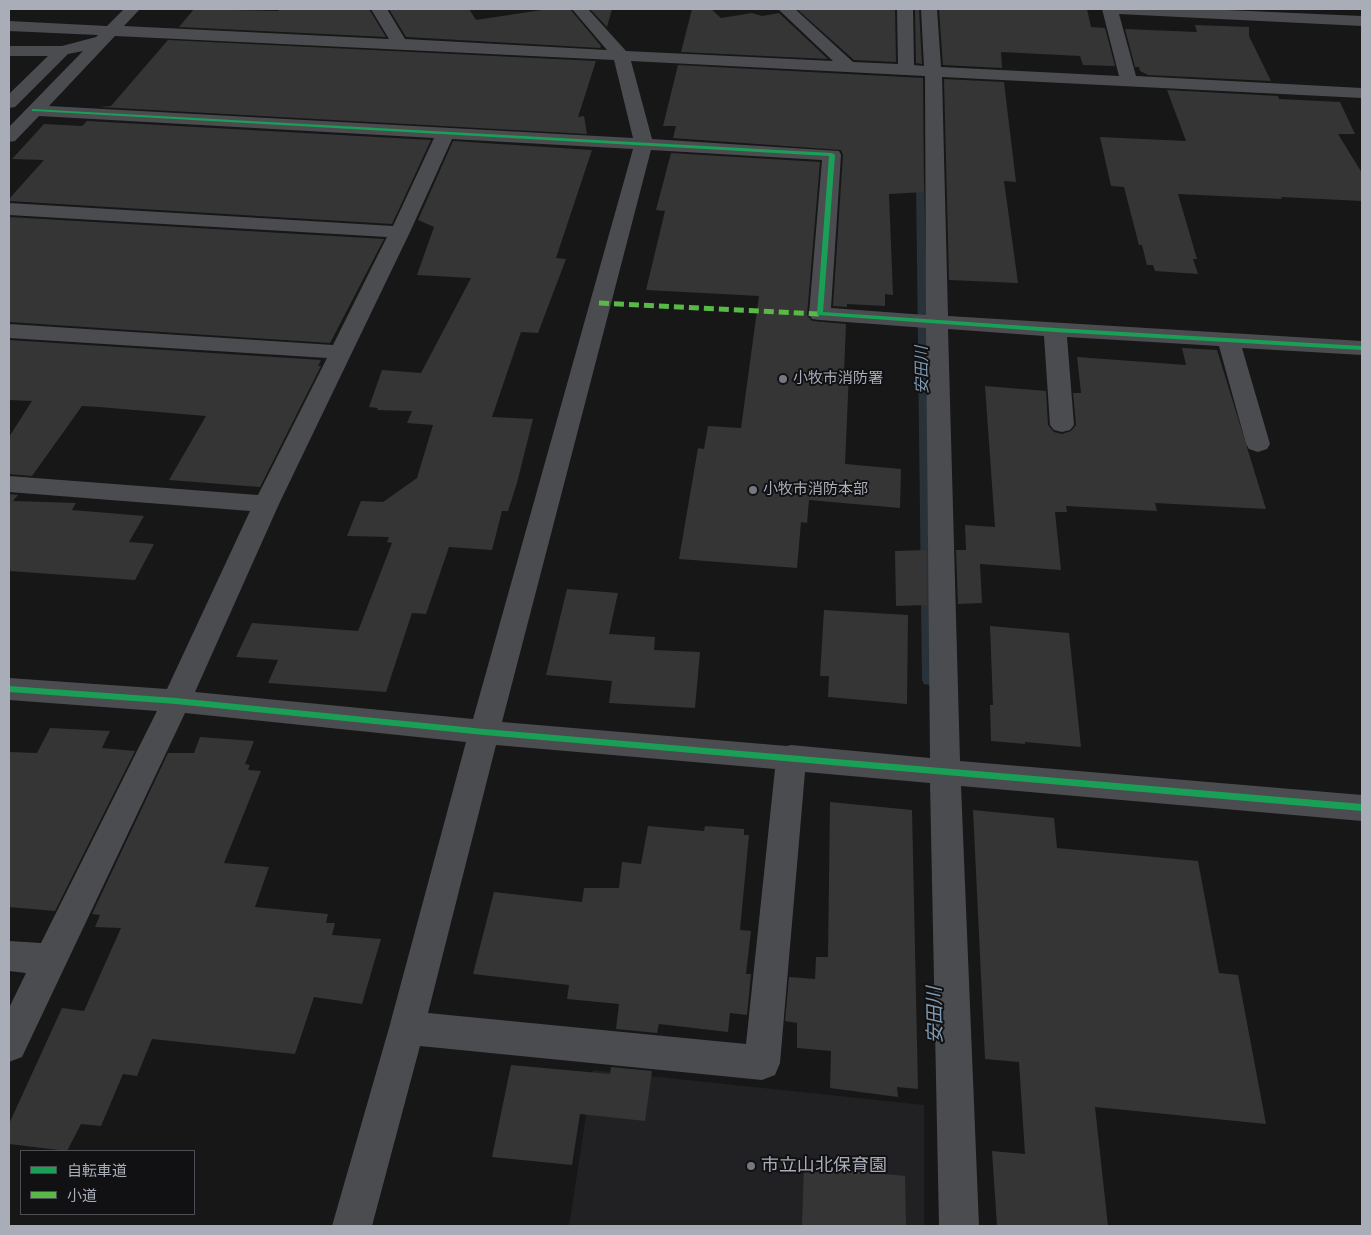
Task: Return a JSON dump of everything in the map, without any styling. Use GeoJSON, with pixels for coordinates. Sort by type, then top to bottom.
{"type":"FeatureCollection","features":[{"type":"Feature","properties":{"kind":"street"},"geometry":{"type":"LineString","coordinates":[[9,137],[132,9]]}},
{"type":"Feature","properties":{"kind":"street"},"geometry":{"type":"LineString","coordinates":[[379,9],[400,44]]}},
{"type":"Feature","properties":{"kind":"street"},"geometry":{"type":"LineString","coordinates":[[352,1226],[407,1028],[484,732],[644,144],[621,55],[580,9]]}},
{"type":"Feature","properties":{"kind":"street"},"geometry":{"type":"LineString","coordinates":[[786,9],[849,67]]}},
{"type":"Feature","properties":{"kind":"street"},"geometry":{"type":"LineString","coordinates":[[1129,82],[1110,9],[1362,21]]}},
{"type":"Feature","properties":{"kind":"street"},"geometry":{"type":"LineString","coordinates":[[906,70],[905,13],[929,14],[932,72],[924,320],[945,771],[959,1226]]}},
{"type":"Feature","properties":{"kind":"street"},"geometry":{"type":"LineString","coordinates":[[9,26],[106,35],[400,44],[1362,93]]}},
{"type":"Feature","properties":{"kind":"street"},"geometry":{"type":"LineString","coordinates":[[9,51],[62,51],[106,35]]}},
{"type":"Feature","properties":{"kind":"street"},"geometry":{"type":"LineString","coordinates":[[10,102],[62,51]]}},
{"type":"Feature","properties":{"kind":"street"},"geometry":{"type":"LineString","coordinates":[[34,110],[832,155],[820,314],[1362,348]]}},
{"type":"Feature","properties":{"kind":"street"},"geometry":{"type":"LineString","coordinates":[[9,1045],[176,700],[266,504],[400,232],[445,134]]}},
{"type":"Feature","properties":{"kind":"street"},"geometry":{"type":"LineString","coordinates":[[9,209],[400,232]]}},
{"type":"Feature","properties":{"kind":"street"},"geometry":{"type":"LineString","coordinates":[[1055,330],[1062,425]]}},
{"type":"Feature","properties":{"kind":"street"},"geometry":{"type":"LineString","coordinates":[[9,331],[340,352]]}},
{"type":"Feature","properties":{"kind":"street"},"geometry":{"type":"LineString","coordinates":[[1228,339],[1258,444]]}},
{"type":"Feature","properties":{"kind":"street"},"geometry":{"type":"LineString","coordinates":[[9,484],[266,504]]}},
{"type":"Feature","properties":{"kind":"street"},"geometry":{"type":"LineString","coordinates":[[9,689],[176,700],[484,732],[1362,808]]}},
{"type":"Feature","properties":{"kind":"street"},"geometry":{"type":"LineString","coordinates":[[407,1028],[762,1064],[790,757]]}},
{"type":"Feature","properties":{"kind":"street"},"geometry":{"type":"LineString","coordinates":[[9,956],[49,959]]}},
{"type":"Feature","properties":{"kind":"shaded area","name":"市立山北保育園"},"geometry":{"type":"Polygon","coordinates":[[[593,1070],[924,1105],[924,1226],[569,1226],[593,1070]]]}},
{"type":"Feature","properties":{"kind":"building"},"geometry":{"type":"Polygon","coordinates":[[[194,9],[278,11],[280,9],[369,9],[386,37],[179,27],[194,9]]]}},
{"type":"Feature","properties":{"kind":"building"},"geometry":{"type":"Polygon","coordinates":[[[389,9],[469,9],[476,20],[548,9],[570,9],[601,46],[600,48],[406,37],[389,9]]]}},
{"type":"Feature","properties":{"kind":"building"},"geometry":{"type":"Polygon","coordinates":[[[590,9],[612,9],[607,27],[590,9]]]}},
{"type":"Feature","properties":{"kind":"building"},"geometry":{"type":"Polygon","coordinates":[[[692,9],[711,9],[721,18],[752,13],[762,16],[779,13],[828,59],[681,52],[692,9]]]}},
{"type":"Feature","properties":{"kind":"building"},"geometry":{"type":"Polygon","coordinates":[[[895,9],[896,62],[854,60],[798,10],[895,9]]]}},
{"type":"Feature","properties":{"kind":"building"},"geometry":{"type":"Polygon","coordinates":[[[915,9],[919,9],[922,64],[916,63],[915,9]]]}},
{"type":"Feature","properties":{"kind":"building"},"geometry":{"type":"Polygon","coordinates":[[[939,9],[1087,9],[1091,27],[1105,28],[1115,66],[1083,65],[1080,56],[1001,52],[1002,68],[943,65],[939,9]]]}},
{"type":"Feature","properties":{"kind":"building"},"geometry":{"type":"Polygon","coordinates":[[[1195,25],[1249,27],[1249,36],[1271,81],[1148,75],[1140,71],[1139,67],[1135,67],[1125,29],[1197,32],[1195,25]]]}},
{"type":"Feature","properties":{"kind":"building"},"geometry":{"type":"Polygon","coordinates":[[[168,40],[596,61],[578,117],[584,116],[587,134],[99,107],[111,106],[168,40]]]}},
{"type":"Feature","properties":{"kind":"building"},"geometry":{"type":"Polygon","coordinates":[[[678,65],[923,78],[924,192],[889,194],[893,295],[885,294],[885,306],[847,304],[847,307],[833,306],[843,155],[841,150],[673,138],[676,126],[663,126],[678,65]]]}},
{"type":"Feature","properties":{"kind":"building"},"geometry":{"type":"Polygon","coordinates":[[[944,79],[1004,82],[1016,182],[1004,181],[1018,283],[949,280],[944,79]]]}},
{"type":"Feature","properties":{"kind":"building"},"geometry":{"type":"Polygon","coordinates":[[[1167,90],[1278,96],[1279,99],[1340,102],[1355,134],[1338,134],[1362,173],[1362,201],[1178,194],[1197,259],[1193,259],[1198,274],[1155,271],[1153,265],[1147,265],[1142,245],[1139,245],[1124,187],[1111,186],[1100,137],[1186,141],[1167,90]]]}},
{"type":"Feature","properties":{"kind":"building"},"geometry":{"type":"Polygon","coordinates":[[[87,121],[431,140],[392,224],[9,201],[44,160],[12,159],[44,124],[82,126],[87,121]]]}},
{"type":"Feature","properties":{"kind":"building"},"geometry":{"type":"Polygon","coordinates":[[[453,141],[592,150],[556,258],[566,259],[538,333],[521,332],[492,417],[533,419],[508,511],[502,511],[492,550],[449,547],[426,614],[412,613],[386,692],[268,683],[278,660],[236,657],[252,623],[358,631],[392,543],[387,542],[389,537],[347,536],[361,501],[383,502],[417,478],[433,425],[407,423],[412,411],[377,410],[378,408],[369,407],[382,370],[421,373],[471,278],[417,275],[434,227],[418,220],[453,141]]]}},
{"type":"Feature","properties":{"kind":"building"},"geometry":{"type":"Polygon","coordinates":[[[671,153],[820,162],[807,315],[812,321],[846,324],[844,372],[849,373],[845,464],[901,469],[900,508],[809,500],[807,523],[801,522],[797,568],[679,559],[698,448],[704,449],[708,426],[741,428],[759,296],[646,290],[665,211],[656,210],[671,153]]]}},
{"type":"Feature","properties":{"kind":"building"},"geometry":{"type":"Polygon","coordinates":[[[9,217],[384,239],[330,343],[9,322],[9,217]]]}},
{"type":"Feature","properties":{"kind":"building"},"geometry":{"type":"Polygon","coordinates":[[[9,340],[321,360],[318,366],[321,366],[260,487],[169,480],[206,416],[82,406],[32,476],[9,474],[9,437],[32,401],[9,400],[9,340]]]}},
{"type":"Feature","properties":{"kind":"building"},"geometry":{"type":"Polygon","coordinates":[[[1182,348],[1217,350],[1266,509],[1155,503],[1157,511],[1066,506],[1067,512],[1055,512],[1061,570],[980,564],[982,603],[958,604],[956,550],[966,550],[965,525],[995,527],[985,386],[1046,391],[1048,425],[1054,432],[1062,434],[1071,431],[1076,425],[1073,393],[1081,393],[1077,357],[1186,365],[1182,348]]]}},
{"type":"Feature","properties":{"kind":"building"},"geometry":{"type":"Polygon","coordinates":[[[9,494],[18,495],[13,501],[76,503],[72,510],[144,516],[129,542],[154,544],[135,580],[9,571],[9,494]]]}},
{"type":"Feature","properties":{"kind":"building"},"geometry":{"type":"Polygon","coordinates":[[[926,550],[927,605],[896,606],[895,551],[926,550]]]}},
{"type":"Feature","properties":{"kind":"building"},"geometry":{"type":"Polygon","coordinates":[[[567,589],[618,593],[609,634],[655,637],[654,650],[700,652],[695,708],[609,703],[612,681],[546,675],[567,589]]]}},
{"type":"Feature","properties":{"kind":"building"},"geometry":{"type":"Polygon","coordinates":[[[824,610],[908,615],[907,704],[828,697],[829,676],[820,676],[824,610]]]}},
{"type":"Feature","properties":{"kind":"building"},"geometry":{"type":"Polygon","coordinates":[[[990,626],[1069,633],[1081,747],[991,741],[990,705],[993,705],[990,626]]]}},
{"type":"Feature","properties":{"kind":"building"},"geometry":{"type":"Polygon","coordinates":[[[50,728],[110,731],[102,748],[135,751],[55,911],[9,907],[9,752],[37,753],[50,728]]]}},
{"type":"Feature","properties":{"kind":"building"},"geometry":{"type":"Polygon","coordinates":[[[200,737],[254,741],[245,764],[250,765],[248,770],[261,771],[224,863],[269,867],[255,907],[328,914],[326,923],[335,923],[332,935],[381,939],[362,1004],[314,997],[295,1054],[152,1039],[137,1076],[123,1074],[101,1126],[81,1124],[68,1150],[9,1144],[9,1124],[62,1008],[84,1011],[121,928],[95,927],[100,915],[92,914],[168,753],[194,753],[200,737]]]}},
{"type":"Feature","properties":{"kind":"building"},"geometry":{"type":"Polygon","coordinates":[[[830,802],[912,810],[918,1089],[897,1087],[898,1097],[830,1088],[831,1051],[797,1048],[797,1023],[785,1021],[789,977],[815,979],[816,957],[828,957],[830,802]]]}},
{"type":"Feature","properties":{"kind":"building"},"geometry":{"type":"Polygon","coordinates":[[[973,810],[1054,818],[1057,848],[1198,861],[1219,973],[1238,975],[1266,1124],[1095,1107],[1108,1226],[997,1226],[992,1151],[1025,1154],[1019,1062],[985,1059],[973,810]]]}},
{"type":"Feature","properties":{"kind":"building"},"geometry":{"type":"Polygon","coordinates":[[[648,826],[704,831],[705,826],[744,829],[744,835],[749,835],[740,930],[751,931],[746,974],[751,974],[747,1015],[730,1013],[728,1032],[659,1024],[657,1033],[616,1029],[619,1004],[567,999],[569,985],[473,974],[494,892],[582,902],[584,888],[619,888],[622,862],[641,864],[648,826]]]}},
{"type":"Feature","properties":{"kind":"building"},"geometry":{"type":"Polygon","coordinates":[[[511,1065],[610,1074],[611,1067],[652,1071],[645,1121],[580,1114],[572,1165],[492,1157],[511,1065]]]}},
{"type":"Feature","properties":{"kind":"building"},"geometry":{"type":"Polygon","coordinates":[[[804,1166],[905,1176],[906,1226],[802,1226],[804,1166]]]}},
{"type":"Feature","properties":{"kind":"waterway","name":"安田川"},"geometry":{"type":"LineString","coordinates":[[920,177],[929,680]]}},
{"type":"Feature","properties":{"kind":"marked path"},"geometry":{"type":"LineString","coordinates":[[599,303],[820,314]]}},
{"type":"Feature","properties":{"kind":"cycle path"},"geometry":{"type":"LineString","coordinates":[[34,110],[832,155],[820,314],[1362,348]]}},
{"type":"Feature","properties":{"kind":"cycle path"},"geometry":{"type":"LineString","coordinates":[[9,689],[176,701],[484,732],[1362,808]]}},
{"type":"Feature","properties":{"kind":"place","name":"小牧市消防署"},"geometry":{"type":"Point","coordinates":[783,379]}},
{"type":"Feature","properties":{"kind":"place","name":"小牧市消防本部"},"geometry":{"type":"Point","coordinates":[753,490]}},
{"type":"Feature","properties":{"kind":"place","name":"市立山北保育園"},"geometry":{"type":"Point","coordinates":[751,1166]}}]}
